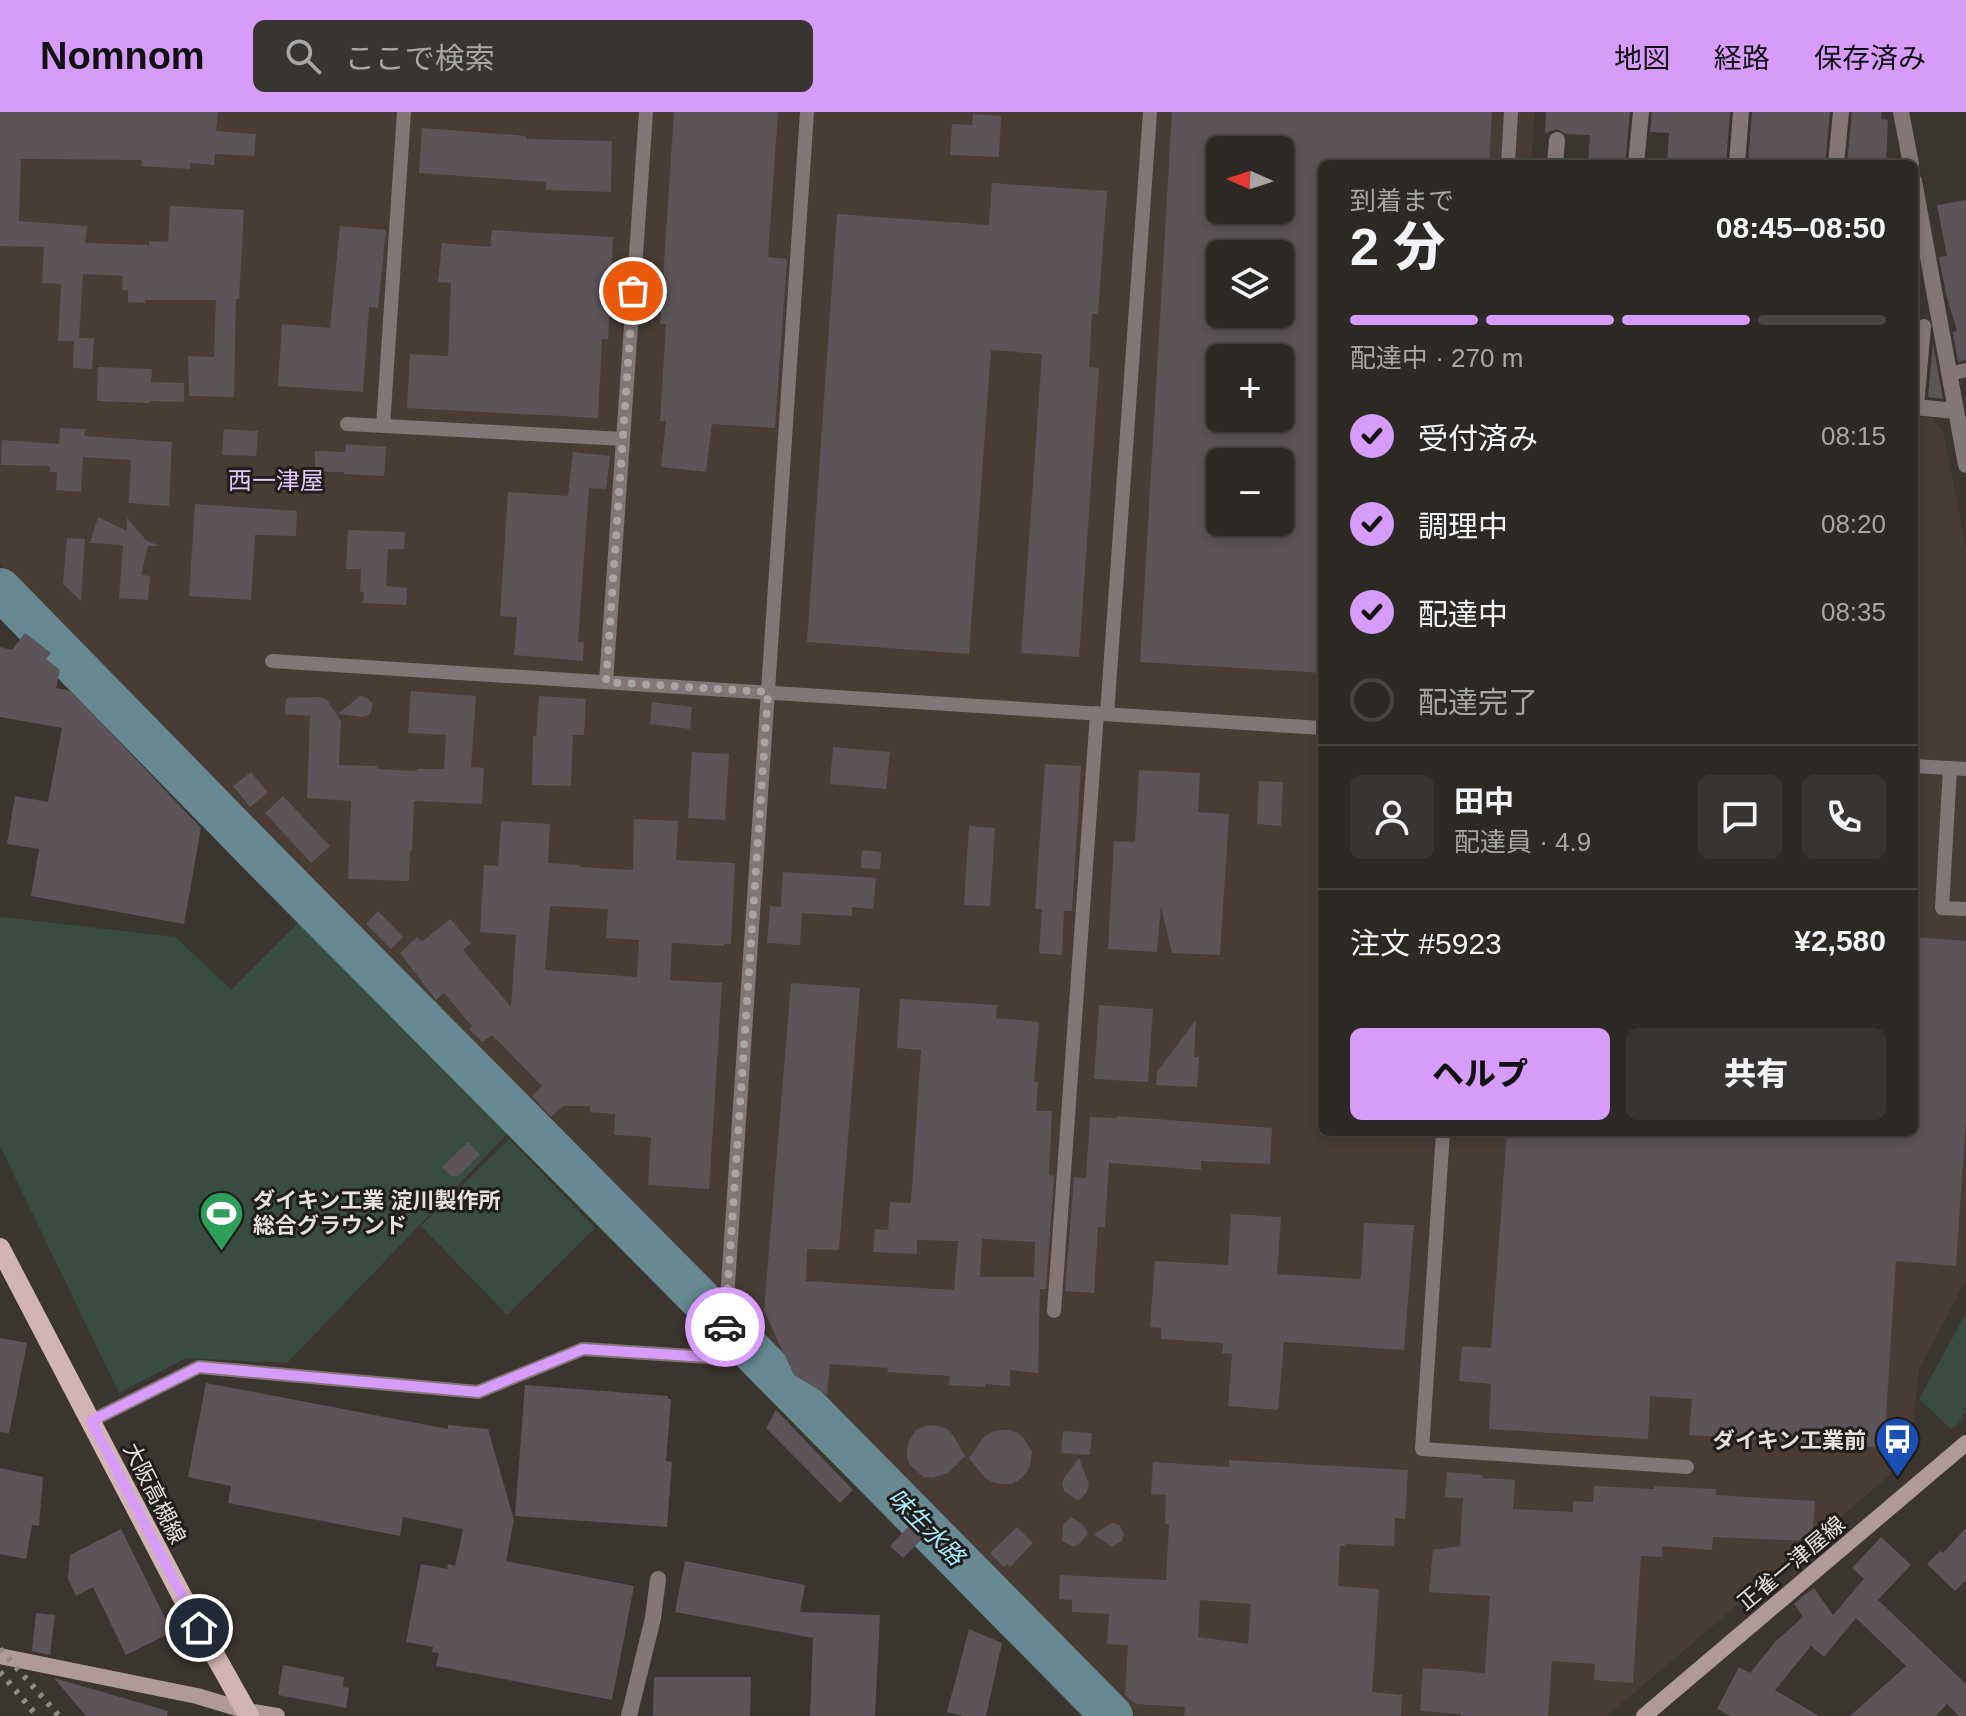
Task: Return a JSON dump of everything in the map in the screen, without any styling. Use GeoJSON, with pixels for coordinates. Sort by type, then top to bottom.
{"type":"FeatureCollection","features":[{"type":"Feature","properties":{"kind":"main road","name":"大阪高槻線"},"geometry":{"type":"LineString","coordinates":[[0,1248],[184,1600],[248,1713]]}},
{"type":"Feature","properties":{"kind":"main road","name":"正雀一津屋線"},"geometry":{"type":"LineString","coordinates":[[1644,1716],[1966,1443]]}},
{"type":"Feature","properties":{"kind":"main road"},"geometry":{"type":"LineString","coordinates":[[0,1656],[197,1696],[248,1713],[277,1716]]}},
{"type":"Feature","properties":{"kind":"street"},"geometry":{"type":"LineString","coordinates":[[1636,160],[1641,112]]}},
{"type":"Feature","properties":{"kind":"street"},"geometry":{"type":"LineString","coordinates":[[1737,160],[1741,112]]}},
{"type":"Feature","properties":{"kind":"street"},"geometry":{"type":"LineString","coordinates":[[1836,160],[1841,112]]}},
{"type":"Feature","properties":{"kind":"street"},"geometry":{"type":"LineString","coordinates":[[1901,112],[1910,160]]}},
{"type":"Feature","properties":{"kind":"street"},"geometry":{"type":"LineString","coordinates":[[1555,160],[1557,140]]}},
{"type":"Feature","properties":{"kind":"street"},"geometry":{"type":"LineString","coordinates":[[1918,205],[1958,372],[1956,411],[1966,465]]}},
{"type":"Feature","properties":{"kind":"street"},"geometry":{"type":"LineString","coordinates":[[1918,407],[1956,411]]}},
{"type":"Feature","properties":{"kind":"street"},"geometry":{"type":"LineString","coordinates":[[630,1715],[653,1618],[658,1579]]}},
{"type":"Feature","properties":{"kind":"lane"},"geometry":{"type":"LineString","coordinates":[[383,426],[404,112]]}},
{"type":"Feature","properties":{"kind":"lane"},"geometry":{"type":"LineString","coordinates":[[606,682],[646,112]]}},
{"type":"Feature","properties":{"kind":"lane"},"geometry":{"type":"LineString","coordinates":[[91,1421],[199,1367],[478,1392],[583,1349],[723,1358],[807,112]]}},
{"type":"Feature","properties":{"kind":"lane"},"geometry":{"type":"LineString","coordinates":[[1054,1311],[1150,112]]}},
{"type":"Feature","properties":{"kind":"lane"},"geometry":{"type":"LineString","coordinates":[[1508,160],[1511,112]]}},
{"type":"Feature","properties":{"kind":"lane"},"geometry":{"type":"LineString","coordinates":[[1918,387],[1924,326]]}},
{"type":"Feature","properties":{"kind":"lane"},"geometry":{"type":"LineString","coordinates":[[347,424],[623,439]]}},
{"type":"Feature","properties":{"kind":"lane"},"geometry":{"type":"LineString","coordinates":[[272,661],[1318,728]]}},
{"type":"Feature","properties":{"kind":"lane"},"geometry":{"type":"LineString","coordinates":[[1918,766],[1966,769]]}},
{"type":"Feature","properties":{"kind":"lane"},"geometry":{"type":"LineString","coordinates":[[1950,768],[1942,908],[1966,909]]}},
{"type":"Feature","properties":{"kind":"lane"},"geometry":{"type":"LineString","coordinates":[[1443,1136],[1422,1449],[1687,1467]]}},
{"type":"Feature","properties":{"kind":"shaded area"},"geometry":{"type":"Polygon","coordinates":[[[0,112],[1535,112],[1531,160],[1318,160],[1318,1136],[1918,1136],[1918,416],[1931,418],[1943,432],[1966,547],[1966,1280],[1919,1370],[1910,1458],[1607,1716],[1128,1716],[0,564],[0,112]]]}},
{"type":"Feature","properties":{"kind":"green space","name":"ダイキン工業 淀川製作所 総合グラウンド"},"geometry":{"type":"Polygon","coordinates":[[[308,913],[512,1129],[287,1363],[186,1358],[119,1393],[0,1146],[0,917],[176,937],[231,990],[308,913]]]}},
{"type":"Feature","properties":{"kind":"green space"},"geometry":{"type":"Polygon","coordinates":[[[509,1139],[595,1228],[507,1315],[421,1226],[509,1139]]]}},
{"type":"Feature","properties":{"kind":"green space"},"geometry":{"type":"Polygon","coordinates":[[[1966,1313],[1966,1410],[1959,1423],[1951,1429],[1919,1399],[1966,1313]]]}},
{"type":"Feature","properties":{"kind":"building"},"geometry":{"type":"Polygon","coordinates":[[[0,112],[218,112],[216,131],[256,134],[254,156],[215,154],[214,165],[190,163],[190,169],[141,166],[142,160],[21,159],[19,221],[87,226],[85,243],[149,245],[149,241],[168,242],[170,206],[244,210],[239,299],[236,299],[234,397],[189,396],[188,356],[214,357],[216,300],[128,302],[128,290],[122,290],[123,276],[83,274],[79,338],[94,338],[92,369],[73,368],[74,341],[58,341],[61,284],[42,283],[44,247],[0,246],[0,112]]]}},
{"type":"Feature","properties":{"kind":"building"},"geometry":{"type":"Polygon","coordinates":[[[674,112],[778,112],[768,257],[787,259],[775,428],[712,424],[706,472],[661,467],[666,421],[660,421],[666,324],[660,324],[674,112]]]}},
{"type":"Feature","properties":{"kind":"building"},"geometry":{"type":"Polygon","coordinates":[[[1172,112],[1492,112],[1489,160],[1318,160],[1318,673],[1140,662],[1172,112]]]}},
{"type":"Feature","properties":{"kind":"building"},"geometry":{"type":"Polygon","coordinates":[[[1546,112],[1630,112],[1625,160],[1588,160],[1590,135],[1566,134],[1557,129],[1545,133],[1546,112]]]}},
{"type":"Feature","properties":{"kind":"building"},"geometry":{"type":"Polygon","coordinates":[[[1652,112],[1730,112],[1726,160],[1667,160],[1669,133],[1650,132],[1652,112]]]}},
{"type":"Feature","properties":{"kind":"building"},"geometry":{"type":"Polygon","coordinates":[[[1752,112],[1830,112],[1825,160],[1748,160],[1752,112]]]}},
{"type":"Feature","properties":{"kind":"building"},"geometry":{"type":"Polygon","coordinates":[[[1852,112],[1882,112],[1881,119],[1888,120],[1886,160],[1847,160],[1852,112]]]}},
{"type":"Feature","properties":{"kind":"building"},"geometry":{"type":"Polygon","coordinates":[[[973,114],[1001,116],[999,157],[950,155],[952,124],[972,125],[973,114]]]}},
{"type":"Feature","properties":{"kind":"building"},"geometry":{"type":"Polygon","coordinates":[[[422,128],[526,136],[526,139],[612,141],[611,192],[546,190],[546,182],[419,173],[422,128]]]}},
{"type":"Feature","properties":{"kind":"building"},"geometry":{"type":"Polygon","coordinates":[[[992,183],[1107,191],[1098,314],[1092,314],[1089,367],[1099,368],[1079,657],[1021,653],[1042,354],[991,350],[969,654],[807,642],[837,214],[989,225],[992,183]]]}},
{"type":"Feature","properties":{"kind":"building"},"geometry":{"type":"Polygon","coordinates":[[[1966,200],[1966,360],[1958,362],[1953,332],[1957,331],[1939,257],[1947,256],[1937,205],[1966,200]]]}},
{"type":"Feature","properties":{"kind":"building"},"geometry":{"type":"Polygon","coordinates":[[[340,226],[386,230],[378,308],[369,307],[363,392],[278,386],[282,324],[330,328],[340,226]]]}},
{"type":"Feature","properties":{"kind":"building"},"geometry":{"type":"Polygon","coordinates":[[[492,230],[613,237],[608,339],[602,339],[598,418],[407,408],[410,354],[448,356],[451,283],[438,282],[442,243],[490,247],[492,230]]]}},
{"type":"Feature","properties":{"kind":"building"},"geometry":{"type":"Polygon","coordinates":[[[1933,343],[1943,399],[1928,397],[1933,343]]]}},
{"type":"Feature","properties":{"kind":"building"},"geometry":{"type":"Polygon","coordinates":[[[98,367],[152,369],[151,382],[184,383],[184,402],[97,401],[98,367]]]}},
{"type":"Feature","properties":{"kind":"building"},"geometry":{"type":"Polygon","coordinates":[[[60,428],[85,429],[84,436],[172,442],[169,506],[129,503],[131,460],[83,457],[81,492],[56,490],[57,472],[50,472],[50,466],[1,465],[2,440],[59,444],[60,428]]]}},
{"type":"Feature","properties":{"kind":"building"},"geometry":{"type":"Polygon","coordinates":[[[224,429],[258,431],[256,456],[222,455],[224,429]]]}},
{"type":"Feature","properties":{"kind":"building"},"geometry":{"type":"Polygon","coordinates":[[[346,444],[386,447],[384,476],[315,472],[315,451],[345,452],[346,444]]]}},
{"type":"Feature","properties":{"kind":"building"},"geometry":{"type":"Polygon","coordinates":[[[573,452],[610,456],[606,489],[589,488],[578,642],[584,642],[583,661],[514,655],[517,617],[500,616],[508,492],[568,496],[573,452]]]}},
{"type":"Feature","properties":{"kind":"building"},"geometry":{"type":"Polygon","coordinates":[[[195,504],[297,511],[296,536],[255,535],[251,600],[189,596],[195,504]]]}},
{"type":"Feature","properties":{"kind":"building"},"geometry":{"type":"Polygon","coordinates":[[[98,517],[127,531],[127,518],[146,540],[159,546],[148,546],[141,575],[150,576],[148,600],[119,598],[123,545],[90,543],[98,517]]]}},
{"type":"Feature","properties":{"kind":"building"},"geometry":{"type":"Polygon","coordinates":[[[348,530],[405,532],[404,549],[388,549],[386,586],[407,588],[406,605],[363,603],[361,569],[346,569],[348,530]]]}},
{"type":"Feature","properties":{"kind":"building"},"geometry":{"type":"Polygon","coordinates":[[[67,538],[85,539],[81,601],[63,584],[67,538]]]}},
{"type":"Feature","properties":{"kind":"building"},"geometry":{"type":"Polygon","coordinates":[[[25,633],[51,653],[46,659],[60,670],[56,688],[71,691],[201,828],[184,924],[31,896],[39,849],[7,844],[15,796],[48,802],[62,728],[0,717],[0,647],[12,650],[25,633]]]}},
{"type":"Feature","properties":{"kind":"building"},"geometry":{"type":"Polygon","coordinates":[[[411,691],[476,696],[471,767],[484,768],[482,804],[414,801],[409,881],[348,879],[351,801],[307,798],[310,716],[285,714],[286,698],[320,697],[327,700],[341,721],[339,765],[417,771],[444,769],[446,735],[408,733],[411,691]]]}},
{"type":"Feature","properties":{"kind":"building"},"geometry":{"type":"Polygon","coordinates":[[[360,696],[372,703],[369,715],[338,714],[360,696]]]}},
{"type":"Feature","properties":{"kind":"building"},"geometry":{"type":"Polygon","coordinates":[[[539,696],[586,699],[584,735],[573,735],[571,786],[532,785],[533,736],[536,736],[539,696]]]}},
{"type":"Feature","properties":{"kind":"building"},"geometry":{"type":"Polygon","coordinates":[[[652,702],[692,707],[690,729],[650,724],[652,702]]]}},
{"type":"Feature","properties":{"kind":"building"},"geometry":{"type":"Polygon","coordinates":[[[833,747],[890,752],[886,789],[830,784],[833,747]]]}},
{"type":"Feature","properties":{"kind":"building"},"geometry":{"type":"Polygon","coordinates":[[[692,752],[729,754],[725,820],[688,818],[692,752]]]}},
{"type":"Feature","properties":{"kind":"building"},"geometry":{"type":"Polygon","coordinates":[[[1045,764],[1081,766],[1072,911],[1064,911],[1062,955],[1039,953],[1042,909],[1035,909],[1045,764]]]}},
{"type":"Feature","properties":{"kind":"building"},"geometry":{"type":"Polygon","coordinates":[[[1139,770],[1200,773],[1198,812],[1229,814],[1220,955],[1172,953],[1161,906],[1157,952],[1108,949],[1114,841],[1135,842],[1139,770]]]}},
{"type":"Feature","properties":{"kind":"building"},"geometry":{"type":"Polygon","coordinates":[[[251,772],[268,792],[250,807],[233,786],[251,772]]]}},
{"type":"Feature","properties":{"kind":"building"},"geometry":{"type":"Polygon","coordinates":[[[1259,781],[1283,782],[1281,826],[1257,824],[1259,781]]]}},
{"type":"Feature","properties":{"kind":"building"},"geometry":{"type":"Polygon","coordinates":[[[283,796],[330,846],[311,863],[265,813],[283,796]]]}},
{"type":"Feature","properties":{"kind":"building"},"geometry":{"type":"Polygon","coordinates":[[[634,819],[678,821],[676,860],[735,863],[731,944],[672,943],[670,980],[722,983],[709,1189],[648,1185],[651,1137],[614,1135],[615,1114],[590,1112],[590,1106],[563,1106],[551,1117],[532,1096],[542,1086],[492,1035],[482,1042],[444,993],[436,1000],[400,953],[417,937],[422,942],[450,919],[471,943],[463,950],[511,1007],[516,935],[480,932],[484,865],[498,866],[501,821],[550,824],[548,863],[633,870],[634,819]],[[550,906],[545,970],[637,977],[639,940],[606,938],[608,909],[550,906]]]}},
{"type":"Feature","properties":{"kind":"building"},"geometry":{"type":"Polygon","coordinates":[[[969,826],[995,828],[990,906],[964,905],[969,826]]]}},
{"type":"Feature","properties":{"kind":"building"},"geometry":{"type":"Polygon","coordinates":[[[862,850],[881,852],[880,869],[861,868],[862,850]]]}},
{"type":"Feature","properties":{"kind":"building"},"geometry":{"type":"Polygon","coordinates":[[[783,872],[876,878],[873,909],[852,907],[852,916],[802,913],[800,945],[767,943],[770,906],[781,907],[783,872]]]}},
{"type":"Feature","properties":{"kind":"building"},"geometry":{"type":"Polygon","coordinates":[[[378,911],[403,937],[391,949],[366,924],[378,911]]]}},
{"type":"Feature","properties":{"kind":"building"},"geometry":{"type":"Polygon","coordinates":[[[1918,937],[1966,941],[1966,1120],[1956,1266],[1896,1261],[1884,1448],[1689,1435],[1692,1399],[1650,1396],[1648,1439],[1489,1429],[1491,1384],[1459,1381],[1462,1346],[1491,1348],[1507,1136],[1918,1136],[1918,937]]]}},
{"type":"Feature","properties":{"kind":"building"},"geometry":{"type":"Polygon","coordinates":[[[791,983],[860,988],[839,1250],[807,1249],[806,1281],[954,1290],[958,1241],[917,1240],[917,1254],[873,1252],[875,1229],[888,1230],[890,1202],[911,1203],[921,1050],[897,1048],[900,999],[997,1005],[996,1018],[1039,1022],[1034,1082],[1038,1082],[1036,1111],[1052,1111],[1049,1175],[1054,1176],[1046,1289],[1040,1289],[1038,1373],[1010,1370],[1010,1386],[985,1384],[985,1387],[949,1385],[950,1376],[830,1364],[827,1395],[794,1375],[764,1311],[791,983]],[[982,1239],[980,1277],[1034,1277],[1035,1242],[982,1239]]]}},
{"type":"Feature","properties":{"kind":"building"},"geometry":{"type":"Polygon","coordinates":[[[1099,1005],[1153,1009],[1148,1082],[1094,1079],[1099,1005]]]}},
{"type":"Feature","properties":{"kind":"building"},"geometry":{"type":"Polygon","coordinates":[[[1196,1020],[1194,1057],[1199,1057],[1197,1087],[1156,1085],[1157,1072],[1196,1020]]]}},
{"type":"Feature","properties":{"kind":"building"},"geometry":{"type":"Polygon","coordinates":[[[1117,1116],[1272,1128],[1270,1164],[1201,1161],[1201,1170],[1109,1163],[1105,1227],[1098,1227],[1094,1293],[1065,1291],[1074,1177],[1086,1178],[1090,1117],[1117,1116]]]}},
{"type":"Feature","properties":{"kind":"building"},"geometry":{"type":"Polygon","coordinates":[[[468,1142],[480,1155],[458,1176],[451,1176],[442,1167],[468,1142]]]}},
{"type":"Feature","properties":{"kind":"building"},"geometry":{"type":"Polygon","coordinates":[[[1231,1214],[1281,1217],[1277,1274],[1361,1279],[1364,1223],[1414,1225],[1404,1350],[1284,1342],[1278,1410],[1228,1406],[1232,1354],[1222,1353],[1223,1343],[1161,1339],[1161,1328],[1150,1327],[1155,1261],[1228,1265],[1231,1214]]]}},
{"type":"Feature","properties":{"kind":"building"},"geometry":{"type":"Polygon","coordinates":[[[0,1338],[27,1343],[9,1433],[0,1432],[0,1338]]]}},
{"type":"Feature","properties":{"kind":"building"},"geometry":{"type":"Polygon","coordinates":[[[206,1383],[448,1429],[448,1425],[488,1429],[514,1520],[506,1561],[634,1586],[612,1700],[436,1666],[439,1653],[432,1652],[433,1647],[406,1642],[421,1564],[447,1569],[448,1564],[455,1566],[463,1529],[403,1517],[400,1536],[228,1503],[231,1486],[188,1477],[206,1383]]]}},
{"type":"Feature","properties":{"kind":"building"},"geometry":{"type":"Polygon","coordinates":[[[525,1385],[668,1396],[671,1399],[666,1461],[672,1462],[667,1527],[515,1516],[525,1385]]]}},
{"type":"Feature","properties":{"kind":"building"},"geometry":{"type":"Polygon","coordinates":[[[776,1410],[853,1490],[840,1503],[766,1428],[776,1410]]]}},
{"type":"Feature","properties":{"kind":"building"},"geometry":{"type":"Polygon","coordinates":[[[929,1425],[947,1429],[965,1456],[948,1473],[932,1478],[924,1477],[907,1458],[909,1441],[916,1430],[929,1425]]]}},
{"type":"Feature","properties":{"kind":"building"},"geometry":{"type":"Polygon","coordinates":[[[1000,1430],[1018,1433],[1032,1451],[1026,1473],[1011,1484],[985,1478],[969,1458],[984,1437],[1000,1430]]]}},
{"type":"Feature","properties":{"kind":"building"},"geometry":{"type":"Polygon","coordinates":[[[1063,1431],[1092,1433],[1090,1455],[1061,1453],[1063,1431]]]}},
{"type":"Feature","properties":{"kind":"building"},"geometry":{"type":"Polygon","coordinates":[[[1079,1458],[1089,1485],[1078,1501],[1064,1491],[1062,1483],[1079,1458]]]}},
{"type":"Feature","properties":{"kind":"building"},"geometry":{"type":"Polygon","coordinates":[[[1229,1460],[1408,1470],[1405,1519],[1395,1518],[1394,1546],[1340,1546],[1338,1586],[1379,1589],[1372,1692],[1402,1695],[1401,1716],[1184,1716],[1185,1707],[1136,1704],[1125,1695],[1128,1645],[1107,1644],[1109,1614],[1072,1612],[1072,1600],[1059,1599],[1060,1575],[1166,1580],[1169,1524],[1165,1524],[1166,1495],[1151,1494],[1153,1462],[1229,1467],[1229,1460]],[[1200,1600],[1198,1637],[1248,1644],[1251,1604],[1200,1600]]]}},
{"type":"Feature","properties":{"kind":"building"},"geometry":{"type":"Polygon","coordinates":[[[0,1468],[43,1477],[39,1526],[32,1525],[26,1559],[0,1554],[0,1468]]]}},
{"type":"Feature","properties":{"kind":"building"},"geometry":{"type":"Polygon","coordinates":[[[1447,1472],[1515,1480],[1513,1509],[1573,1512],[1573,1501],[1593,1502],[1594,1486],[1716,1489],[1716,1495],[1815,1501],[1812,1541],[1713,1537],[1712,1550],[1662,1546],[1662,1557],[1641,1556],[1633,1683],[1594,1680],[1595,1664],[1552,1661],[1548,1716],[1461,1716],[1420,1711],[1423,1668],[1485,1673],[1490,1596],[1429,1592],[1433,1550],[1460,1546],[1463,1498],[1445,1497],[1447,1472]]]}},
{"type":"Feature","properties":{"kind":"building"},"geometry":{"type":"Polygon","coordinates":[[[1071,1517],[1082,1524],[1088,1533],[1074,1547],[1062,1541],[1063,1525],[1071,1517]]]}},
{"type":"Feature","properties":{"kind":"building"},"geometry":{"type":"Polygon","coordinates":[[[1112,1523],[1119,1525],[1124,1534],[1122,1541],[1112,1547],[1094,1534],[1112,1523]]]}},
{"type":"Feature","properties":{"kind":"building"},"geometry":{"type":"Polygon","coordinates":[[[910,1525],[923,1538],[903,1558],[890,1546],[910,1525]]]}},
{"type":"Feature","properties":{"kind":"building"},"geometry":{"type":"Polygon","coordinates":[[[1017,1527],[1033,1543],[1010,1567],[1007,1564],[1004,1567],[990,1553],[1017,1527]]]}},
{"type":"Feature","properties":{"kind":"building"},"geometry":{"type":"Polygon","coordinates":[[[1966,1528],[1966,1580],[1955,1591],[1927,1564],[1940,1551],[1943,1553],[1966,1528]]]}},
{"type":"Feature","properties":{"kind":"building"},"geometry":{"type":"Polygon","coordinates":[[[121,1529],[172,1632],[126,1655],[93,1587],[76,1596],[68,1578],[70,1555],[121,1529]]]}},
{"type":"Feature","properties":{"kind":"building"},"geometry":{"type":"Polygon","coordinates":[[[1881,1537],[1911,1565],[1878,1600],[1966,1684],[1966,1716],[1959,1716],[1947,1704],[1936,1716],[1850,1716],[1906,1666],[1856,1618],[1824,1657],[1811,1646],[1775,1690],[1819,1716],[1730,1716],[1717,1709],[1739,1667],[1750,1673],[1776,1641],[1803,1617],[1794,1604],[1803,1596],[1814,1588],[1833,1615],[1864,1579],[1852,1568],[1881,1537]]]}},
{"type":"Feature","properties":{"kind":"building"},"geometry":{"type":"Polygon","coordinates":[[[685,1561],[805,1585],[800,1612],[880,1615],[875,1716],[810,1716],[813,1638],[675,1612],[685,1561]]]}},
{"type":"Feature","properties":{"kind":"building"},"geometry":{"type":"Polygon","coordinates":[[[36,1613],[55,1615],[50,1655],[32,1651],[36,1613]]]}},
{"type":"Feature","properties":{"kind":"building"},"geometry":{"type":"Polygon","coordinates":[[[969,1629],[1002,1643],[986,1716],[947,1712],[969,1629]]]}},
{"type":"Feature","properties":{"kind":"building"},"geometry":{"type":"Polygon","coordinates":[[[283,1665],[344,1677],[343,1687],[349,1688],[346,1708],[278,1695],[283,1665]]]}},
{"type":"Feature","properties":{"kind":"building"},"geometry":{"type":"Polygon","coordinates":[[[654,1677],[751,1677],[750,1716],[653,1716],[654,1677]]]}},
{"type":"Feature","properties":{"kind":"building"},"geometry":{"type":"Polygon","coordinates":[[[54,1678],[168,1711],[167,1716],[86,1716],[54,1678]]]}},
{"type":"Feature","properties":{"kind":"waterway"},"geometry":{"type":"LineString","coordinates":[[0,589],[713,1312]]}},
{"type":"Feature","properties":{"kind":"waterway","name":"味生水路"},"geometry":{"type":"LineString","coordinates":[[740,1339],[1112,1716]]}},
{"type":"Feature","properties":{"kind":"railway"},"geometry":{"type":"LineString","coordinates":[[0,1649],[59,1716]]}},
{"type":"Feature","properties":{"kind":"railway"},"geometry":{"type":"LineString","coordinates":[[0,1672],[37,1716]]}},
{"type":"Feature","properties":{"kind":"way so far"},"geometry":{"type":"LineString","coordinates":[[633,291],[606,682],[768,692],[725,1327]]}},
{"type":"Feature","properties":{"kind":"place","name":"ダイキン工業 淀川製作所 総合グラウンド"},"geometry":{"type":"Point","coordinates":[222,1252]}},
{"type":"Feature","properties":{"kind":"place","name":"ダイキン工業前"},"geometry":{"type":"Point","coordinates":[1897,1479]}},
{"type":"Feature","properties":{"kind":"district","name":"西一津屋"},"geometry":{"type":"Point","coordinates":[276,481]}},
{"type":"Feature","properties":{"kind":"route"},"geometry":{"type":"LineString","coordinates":[[199,1628],[91,1421],[199,1367],[478,1392],[583,1349],[723,1358],[725,1327]]}}]}
